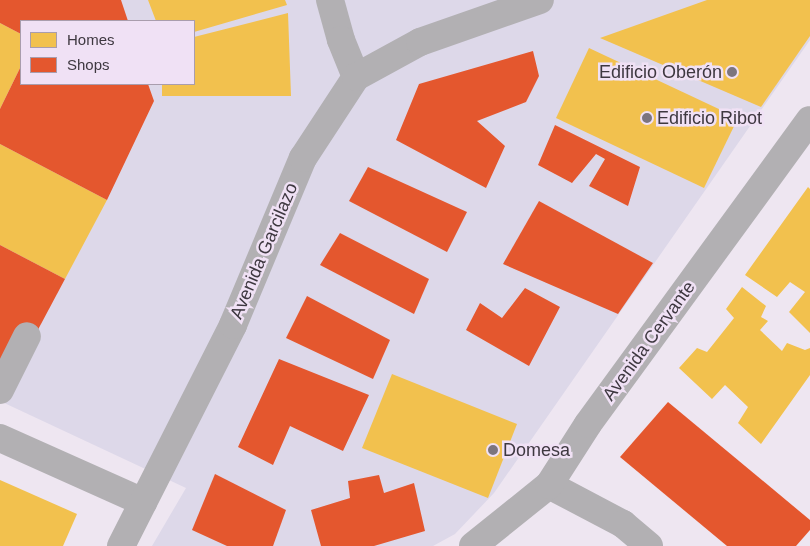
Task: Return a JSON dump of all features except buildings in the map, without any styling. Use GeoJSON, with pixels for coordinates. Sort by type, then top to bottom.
{"type":"FeatureCollection","features":[{"type":"Feature","properties":{"kind":"street"},"geometry":{"type":"LineString","coordinates":[[330,0],[341,40],[356,78],[420,42],[540,0]]}},
{"type":"Feature","properties":{"kind":"street","name":"Avenida Garcilazo"},"geometry":{"type":"LineString","coordinates":[[121,546],[233,325],[302,158],[356,78]]}},
{"type":"Feature","properties":{"kind":"street","name":"Avenida Cervante"},"geometry":{"type":"LineString","coordinates":[[473,546],[549,486],[588,424],[810,120]]}},
{"type":"Feature","properties":{"kind":"street"},"geometry":{"type":"LineString","coordinates":[[0,390],[27,336]]}},
{"type":"Feature","properties":{"kind":"street"},"geometry":{"type":"LineString","coordinates":[[0,438],[143,502]]}},
{"type":"Feature","properties":{"kind":"street"},"geometry":{"type":"LineString","coordinates":[[549,486],[622,524],[650,546]]}},
{"type":"Feature","properties":{"kind":"shaded area"},"geometry":{"type":"Polygon","coordinates":[[[0,0],[810,0],[810,40],[494,493],[455,534],[433,546],[152,546],[186,488],[0,401],[0,0]]]}},
{"type":"Feature","properties":{"kind":"place","name":"Edificio Oberón"},"geometry":{"type":"Point","coordinates":[732,72]}},
{"type":"Feature","properties":{"kind":"place","name":"Edificio Ribot"},"geometry":{"type":"Point","coordinates":[647,118]}},
{"type":"Feature","properties":{"kind":"place","name":"Domesa"},"geometry":{"type":"Point","coordinates":[493,450]}}]}
